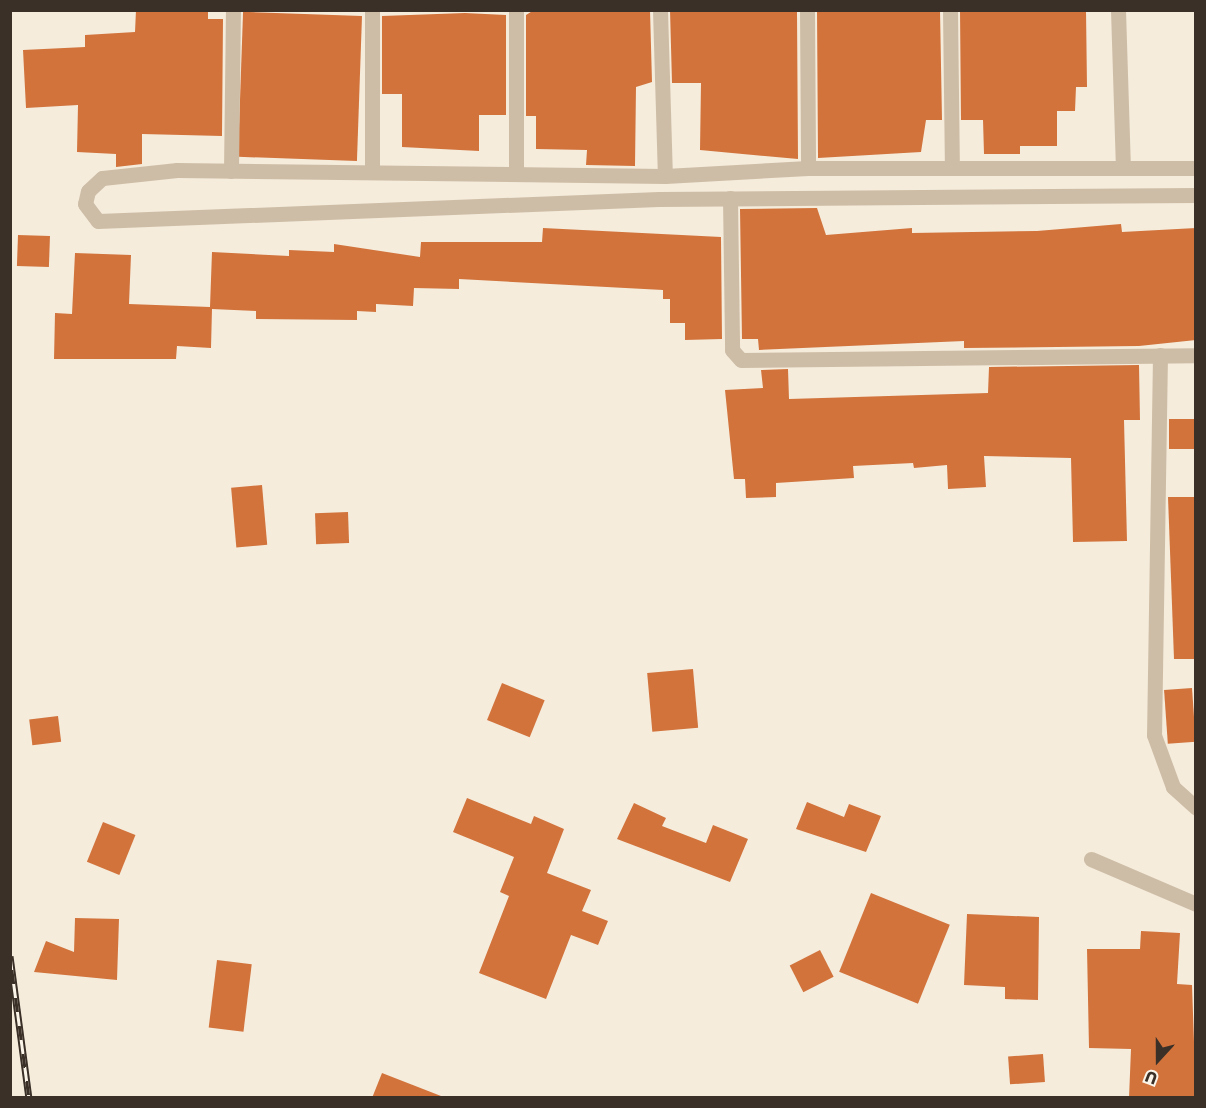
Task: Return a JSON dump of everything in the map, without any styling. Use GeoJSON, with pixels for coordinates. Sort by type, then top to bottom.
{"type":"FeatureCollection","features":[{"type":"Feature","properties":{"kind":"street"},"geometry":{"type":"LineString","coordinates":[[231,171],[233,10]]}},
{"type":"Feature","properties":{"kind":"street"},"geometry":{"type":"LineString","coordinates":[[372,10],[372,169]]}},
{"type":"Feature","properties":{"kind":"street"},"geometry":{"type":"LineString","coordinates":[[516,10],[516,173]]}},
{"type":"Feature","properties":{"kind":"street"},"geometry":{"type":"LineString","coordinates":[[660,10],[665,176]]}},
{"type":"Feature","properties":{"kind":"street"},"geometry":{"type":"LineString","coordinates":[[807,10],[808,168]]}},
{"type":"Feature","properties":{"kind":"street"},"geometry":{"type":"LineString","coordinates":[[950,10],[952,168]]}},
{"type":"Feature","properties":{"kind":"street"},"geometry":{"type":"LineString","coordinates":[[1118,10],[1123,167]]}},
{"type":"Feature","properties":{"kind":"street"},"geometry":{"type":"LineString","coordinates":[[1196,168],[808,168],[665,176],[372,169],[231,171],[102,178],[88,191],[86,204],[98,220],[730,198],[1196,195]]}},
{"type":"Feature","properties":{"kind":"street"},"geometry":{"type":"LineString","coordinates":[[730,198],[732,350],[741,360],[1196,356]]}},
{"type":"Feature","properties":{"kind":"street"},"geometry":{"type":"LineString","coordinates":[[1160,355],[1154,735],[1173,788],[1196,808]]}},
{"type":"Feature","properties":{"kind":"street"},"geometry":{"type":"LineString","coordinates":[[1091,859],[1196,904]]}},
{"type":"Feature","properties":{"kind":"building"},"geometry":{"type":"Polygon","coordinates":[[[136,10],[208,10],[208,19],[223,19],[222,136],[142,134],[142,164],[116,167],[116,154],[77,152],[78,105],[26,108],[23,50],[85,47],[85,35],[135,32],[136,10]]]}},
{"type":"Feature","properties":{"kind":"building"},"geometry":{"type":"Polygon","coordinates":[[[534,10],[650,10],[652,82],[636,87],[635,166],[586,165],[587,150],[536,149],[536,116],[526,116],[526,15],[534,10]]]}},
{"type":"Feature","properties":{"kind":"building"},"geometry":{"type":"Polygon","coordinates":[[[670,10],[797,12],[798,159],[700,150],[701,83],[672,83],[670,10]]]}},
{"type":"Feature","properties":{"kind":"building"},"geometry":{"type":"Polygon","coordinates":[[[817,10],[940,10],[942,120],[926,120],[921,152],[818,158],[817,10]]]}},
{"type":"Feature","properties":{"kind":"building"},"geometry":{"type":"Polygon","coordinates":[[[960,10],[1086,10],[1087,87],[1076,87],[1075,111],[1057,111],[1057,146],[1020,146],[1020,154],[984,154],[983,120],[961,120],[960,10]]]}},
{"type":"Feature","properties":{"kind":"building"},"geometry":{"type":"Polygon","coordinates":[[[243,12],[362,16],[357,161],[238,157],[243,12]]]}},
{"type":"Feature","properties":{"kind":"building"},"geometry":{"type":"Polygon","coordinates":[[[465,13],[506,15],[506,115],[479,115],[479,151],[402,147],[402,94],[382,94],[382,16],[465,13]]]}},
{"type":"Feature","properties":{"kind":"building"},"geometry":{"type":"Polygon","coordinates":[[[817,208],[826,235],[912,228],[912,233],[1037,231],[1121,224],[1122,232],[1196,228],[1196,340],[1139,346],[964,348],[964,341],[759,350],[758,339],[742,339],[740,209],[817,208]]]}},
{"type":"Feature","properties":{"kind":"building"},"geometry":{"type":"Polygon","coordinates":[[[543,228],[721,237],[722,339],[685,340],[685,323],[670,323],[670,299],[663,299],[663,290],[459,279],[459,289],[414,288],[413,306],[376,304],[376,312],[357,311],[357,320],[256,319],[256,311],[212,309],[211,348],[177,346],[176,359],[54,359],[55,313],[72,314],[75,253],[131,255],[129,304],[210,307],[212,252],[289,256],[289,250],[334,252],[334,244],[420,257],[421,242],[542,242],[543,228]]]}},
{"type":"Feature","properties":{"kind":"building"},"geometry":{"type":"Polygon","coordinates":[[[18,235],[50,236],[49,267],[17,266],[18,235]]]}},
{"type":"Feature","properties":{"kind":"building"},"geometry":{"type":"Polygon","coordinates":[[[1139,365],[1140,420],[1124,420],[1127,541],[1073,542],[1071,458],[984,456],[986,487],[948,489],[947,465],[914,468],[913,463],[853,466],[854,478],[776,483],[776,497],[746,498],[745,479],[734,479],[725,390],[763,388],[761,370],[788,369],[789,399],[988,393],[989,367],[1139,365]]]}},
{"type":"Feature","properties":{"kind":"building"},"geometry":{"type":"Polygon","coordinates":[[[1169,419],[1196,419],[1196,449],[1169,449],[1169,419]]]}},
{"type":"Feature","properties":{"kind":"building"},"geometry":{"type":"Polygon","coordinates":[[[262,485],[267,545],[236,547],[231,488],[262,485]]]}},
{"type":"Feature","properties":{"kind":"building"},"geometry":{"type":"Polygon","coordinates":[[[1168,497],[1196,497],[1196,659],[1174,659],[1168,497]]]}},
{"type":"Feature","properties":{"kind":"building"},"geometry":{"type":"Polygon","coordinates":[[[348,512],[349,543],[316,544],[315,513],[348,512]]]}},
{"type":"Feature","properties":{"kind":"building"},"geometry":{"type":"Polygon","coordinates":[[[693,669],[698,728],[652,732],[647,673],[693,669]]]}},
{"type":"Feature","properties":{"kind":"building"},"geometry":{"type":"Polygon","coordinates":[[[502,683],[545,700],[530,737],[487,720],[502,683]]]}},
{"type":"Feature","properties":{"kind":"building"},"geometry":{"type":"Polygon","coordinates":[[[1192,688],[1196,742],[1168,744],[1164,690],[1192,688]]]}},
{"type":"Feature","properties":{"kind":"building"},"geometry":{"type":"Polygon","coordinates":[[[58,716],[61,742],[32,745],[29,720],[58,716]]]}},
{"type":"Feature","properties":{"kind":"building"},"geometry":{"type":"Polygon","coordinates":[[[467,798],[531,824],[534,816],[564,829],[547,873],[591,890],[582,911],[608,921],[598,945],[571,935],[546,999],[479,973],[509,896],[500,892],[514,857],[453,832],[467,798]]]}},
{"type":"Feature","properties":{"kind":"building"},"geometry":{"type":"Polygon","coordinates":[[[807,802],[844,817],[849,804],[881,816],[866,852],[796,829],[807,802]]]}},
{"type":"Feature","properties":{"kind":"building"},"geometry":{"type":"Polygon","coordinates":[[[634,803],[666,818],[662,826],[706,843],[713,825],[748,839],[730,882],[617,839],[634,803]]]}},
{"type":"Feature","properties":{"kind":"building"},"geometry":{"type":"Polygon","coordinates":[[[103,822],[135,835],[119,875],[87,862],[103,822]]]}},
{"type":"Feature","properties":{"kind":"building"},"geometry":{"type":"Polygon","coordinates":[[[871,893],[950,925],[918,1004],[839,972],[871,893]]]}},
{"type":"Feature","properties":{"kind":"building"},"geometry":{"type":"Polygon","coordinates":[[[967,914],[1039,917],[1038,1000],[1005,999],[1005,987],[964,985],[967,914]]]}},
{"type":"Feature","properties":{"kind":"building"},"geometry":{"type":"Polygon","coordinates":[[[75,918],[119,919],[117,980],[34,972],[46,941],[74,952],[75,918]]]}},
{"type":"Feature","properties":{"kind":"building"},"geometry":{"type":"Polygon","coordinates":[[[1141,931],[1180,933],[1177,984],[1192,985],[1196,1098],[1129,1098],[1131,1049],[1089,1048],[1087,949],[1140,949],[1141,931]]]}},
{"type":"Feature","properties":{"kind":"building"},"geometry":{"type":"Polygon","coordinates":[[[820,950],[834,977],[803,992],[790,965],[820,950]]]}},
{"type":"Feature","properties":{"kind":"building"},"geometry":{"type":"Polygon","coordinates":[[[217,960],[252,964],[243,1032],[209,1027],[217,960]]]}},
{"type":"Feature","properties":{"kind":"building"},"geometry":{"type":"Polygon","coordinates":[[[1043,1054],[1045,1082],[1010,1084],[1008,1056],[1043,1054]]]}},
{"type":"Feature","properties":{"kind":"building"},"geometry":{"type":"Polygon","coordinates":[[[382,1073],[441,1096],[441,1098],[372,1098],[382,1073]]]}},
{"type":"Feature","properties":{"kind":"railway"},"geometry":{"type":"LineString","coordinates":[[10,956],[29,1098]]}}]}
